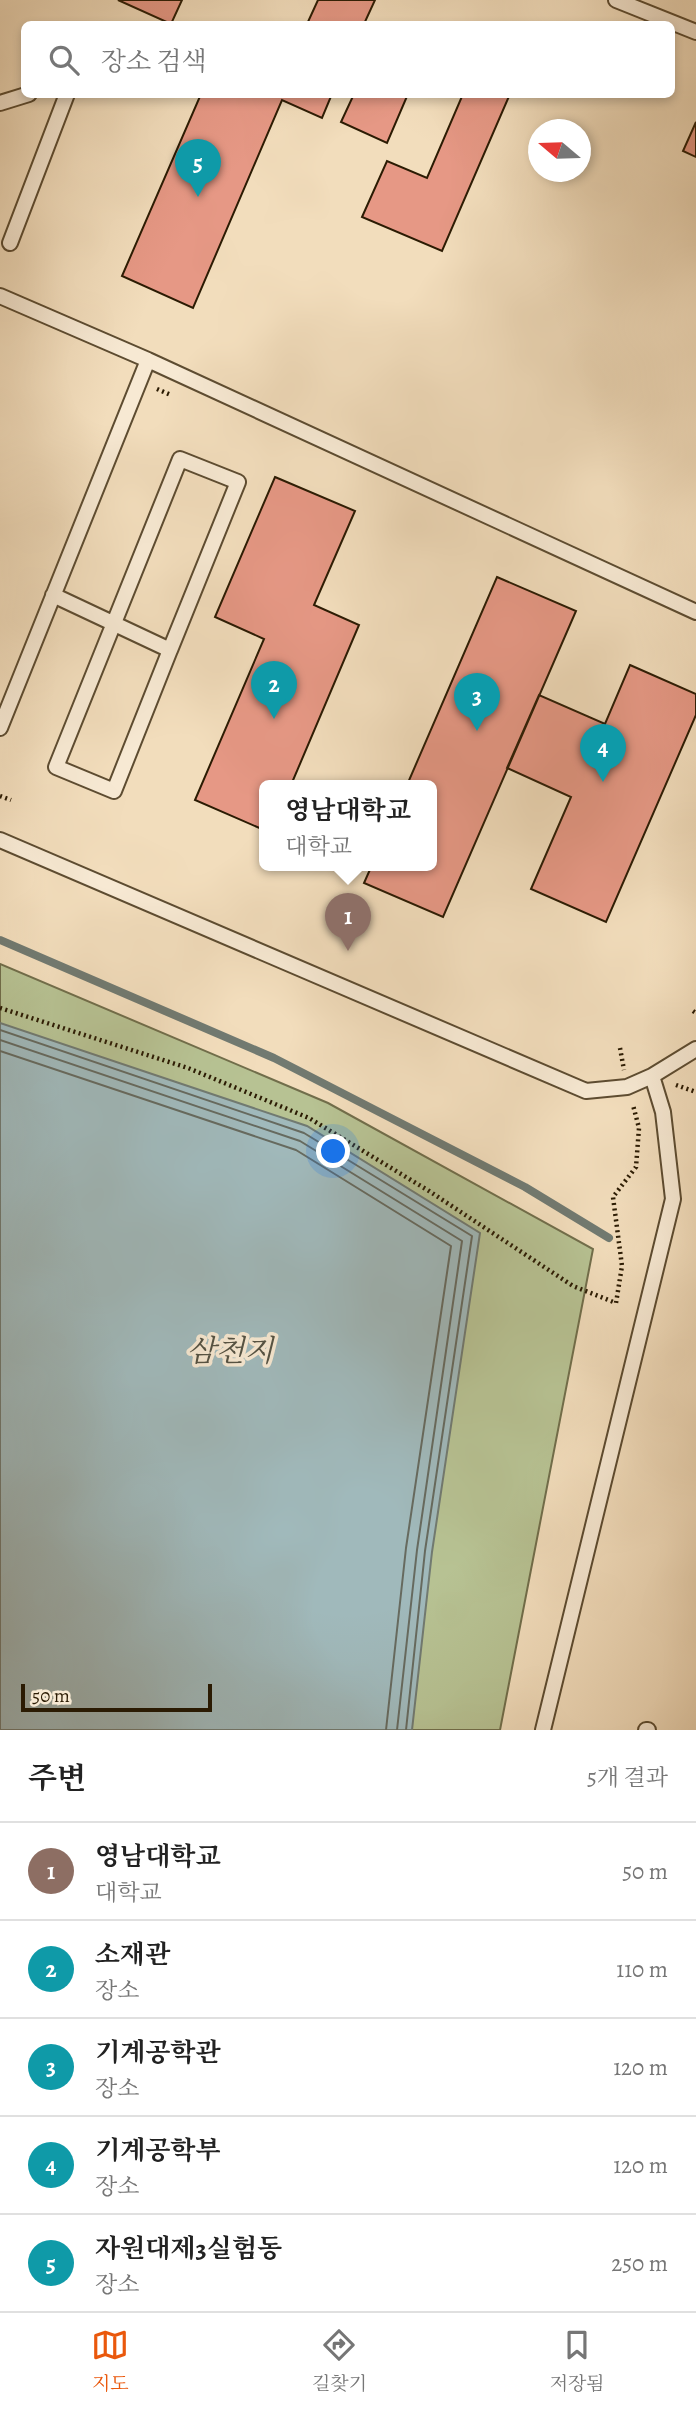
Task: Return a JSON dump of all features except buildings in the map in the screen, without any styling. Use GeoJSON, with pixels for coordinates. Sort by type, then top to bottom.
{"type":"FeatureCollection","features":[{"type":"Feature","properties":{"kind":"lane"},"geometry":{"type":"LineString","coordinates":[[616,0],[668,21]]}},
{"type":"Feature","properties":{"kind":"lane"},"geometry":{"type":"LineString","coordinates":[[675,24],[696,32]]}},
{"type":"Feature","properties":{"kind":"lane"},"geometry":{"type":"LineString","coordinates":[[0,103],[21,96]]}},
{"type":"Feature","properties":{"kind":"lane"},"geometry":{"type":"LineString","coordinates":[[10,243],[65,98]]}},
{"type":"Feature","properties":{"kind":"lane"},"geometry":{"type":"LineString","coordinates":[[0,296],[148,360],[696,612]]}},
{"type":"Feature","properties":{"kind":"lane"},"geometry":{"type":"LineString","coordinates":[[0,728],[148,360]]}},
{"type":"Feature","properties":{"kind":"lane"},"geometry":{"type":"LineString","coordinates":[[180,459],[238,482],[170,650],[114,790],[56,767],[180,459]]}},
{"type":"Feature","properties":{"kind":"lane"},"geometry":{"type":"LineString","coordinates":[[53,595],[170,650]]}},
{"type":"Feature","properties":{"kind":"lane"},"geometry":{"type":"LineString","coordinates":[[0,840],[586,1091],[627,1087],[652,1076],[696,1049]]}},
{"type":"Feature","properties":{"kind":"lane"},"geometry":{"type":"LineString","coordinates":[[542,1730],[673,1199],[663,1112],[652,1076]]}},
{"type":"Feature","properties":{"kind":"path"},"geometry":{"type":"LineString","coordinates":[[0,796],[11,800]]}},
{"type":"Feature","properties":{"kind":"path"},"geometry":{"type":"LineString","coordinates":[[0,1008],[188,1068],[309,1118],[429,1191],[573,1286],[616,1303],[622,1266],[613,1196],[636,1167],[639,1128],[627,1087],[620,1048]]}},
{"type":"Feature","properties":{"kind":"green space","name":"삼천지"},"geometry":{"type":"Polygon","coordinates":[[[0,964],[328,1103],[593,1249],[500,1730],[0,1730],[0,964]]]}},
{"type":"Feature","properties":{"kind":"water","name":"삼천지"},"geometry":{"type":"Polygon","coordinates":[[[0,1023],[307,1126],[480,1233],[432,1552],[412,1730],[0,1730],[0,1023]]]}},
{"type":"Feature","properties":{"kind":"waterway"},"geometry":{"type":"LineString","coordinates":[[0,940],[274,1058],[525,1187],[609,1238]]}},
{"type":"Feature","properties":{"kind":"place","name":"자원대제3실험동"},"geometry":{"type":"Point","coordinates":[198,197]}},
{"type":"Feature","properties":{"kind":"place","name":"소재관"},"geometry":{"type":"Point","coordinates":[274,719]}},
{"type":"Feature","properties":{"kind":"place","name":"기계공학관"},"geometry":{"type":"Point","coordinates":[477,731]}},
{"type":"Feature","properties":{"kind":"place","name":"기계공학부"},"geometry":{"type":"Point","coordinates":[603,782]}},
{"type":"Feature","properties":{"kind":"place","name":"영남대학교"},"geometry":{"type":"Point","coordinates":[348,951]}}]}
